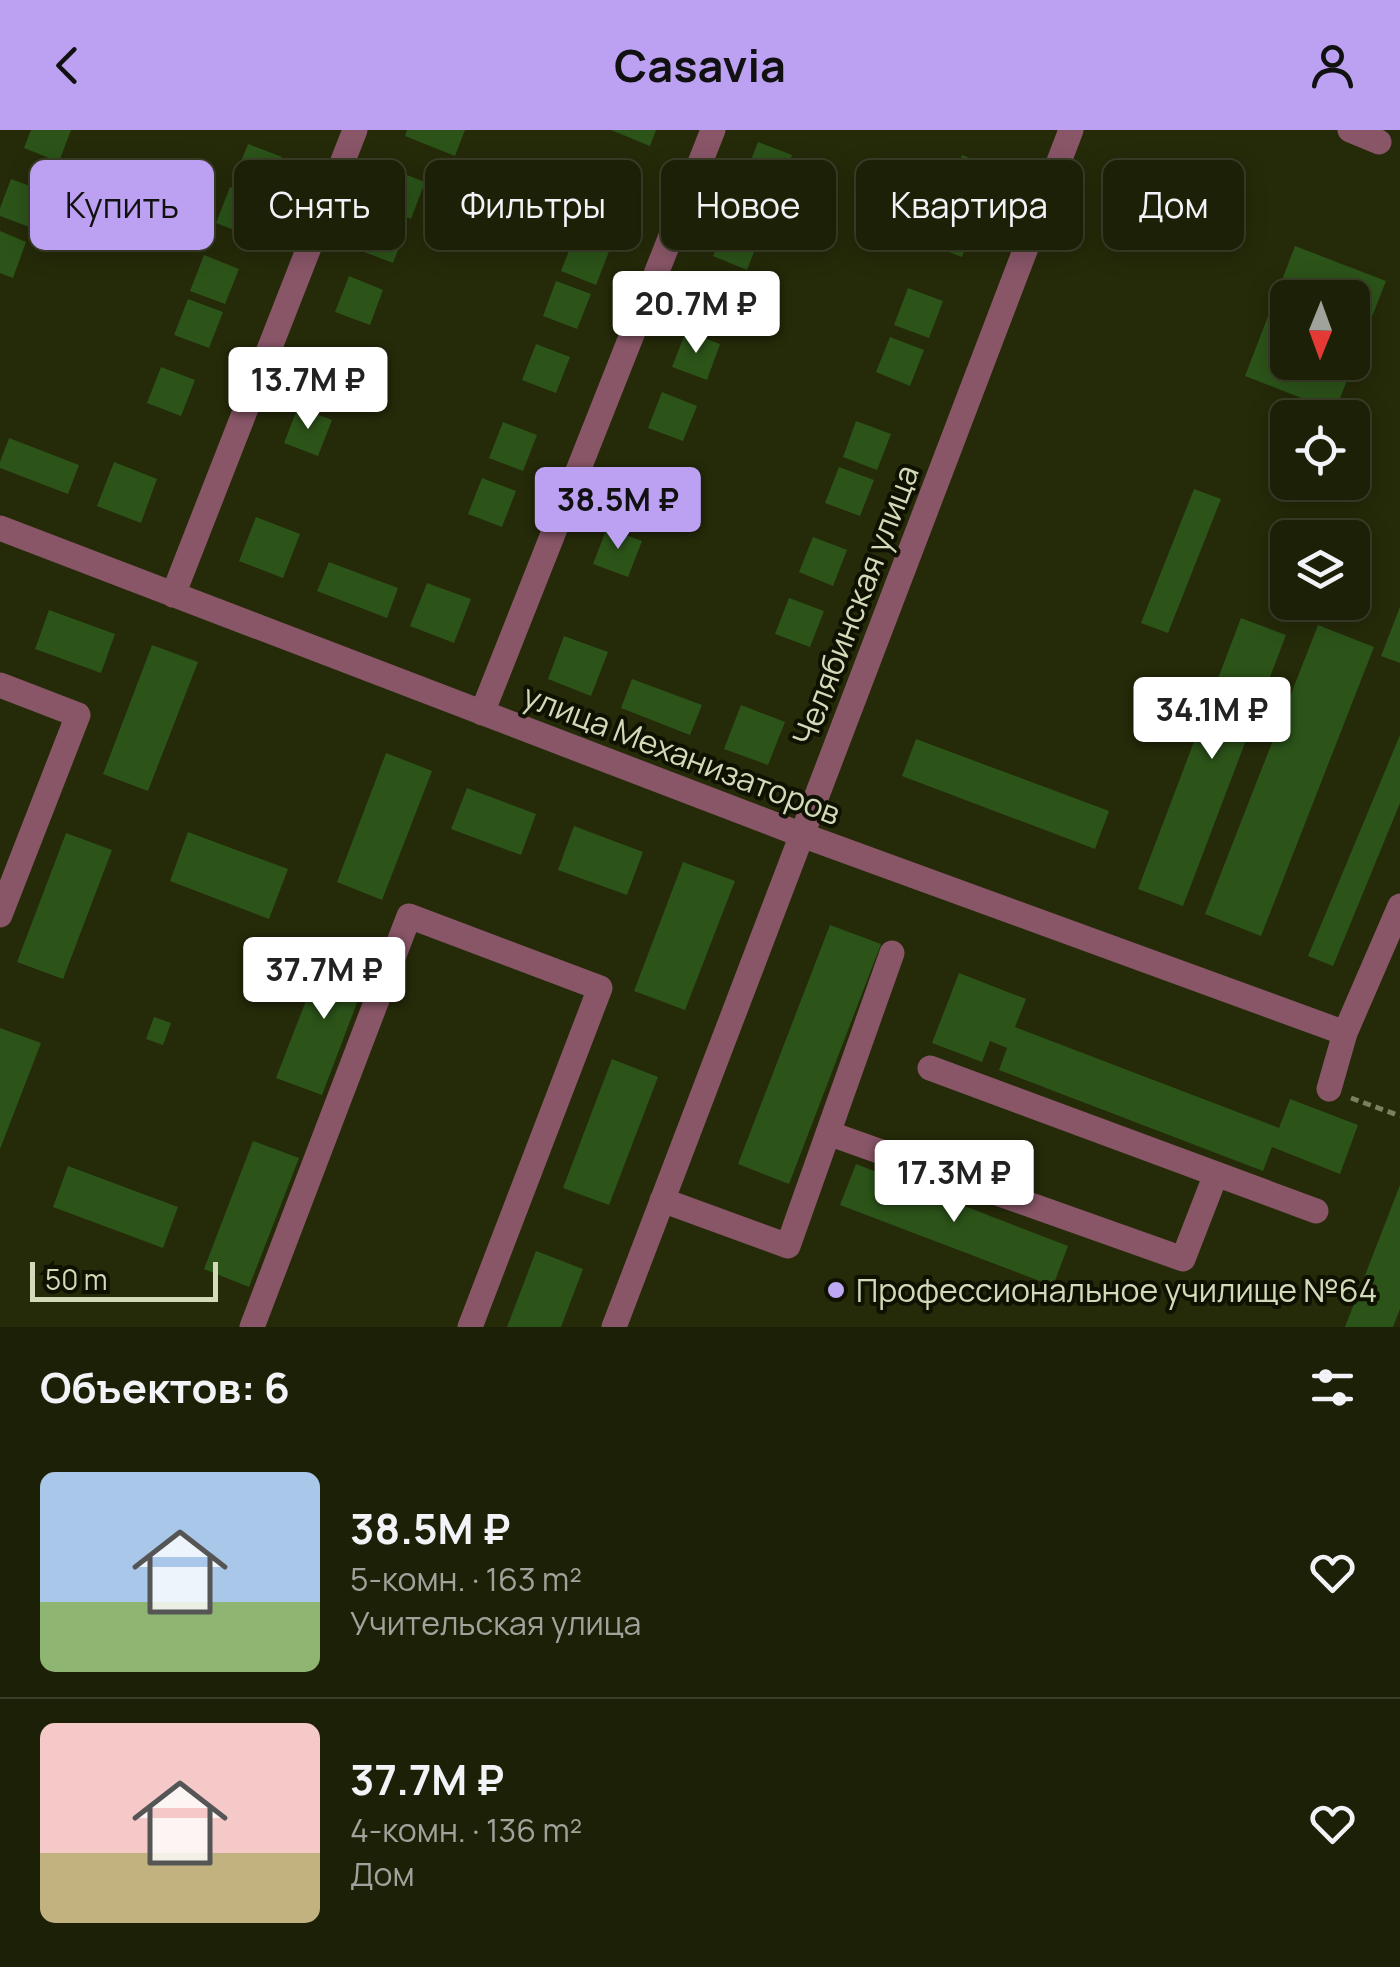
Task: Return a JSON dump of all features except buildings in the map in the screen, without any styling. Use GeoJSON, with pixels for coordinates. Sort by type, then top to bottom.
{"type":"FeatureCollection","features":[{"type":"Feature","properties":{"kind":"street"},"geometry":{"type":"LineString","coordinates":[[172,595],[354,130]]}},
{"type":"Feature","properties":{"kind":"street"},"geometry":{"type":"LineString","coordinates":[[482,713],[712,130]]}},
{"type":"Feature","properties":{"kind":"street","name":"Челябинская улица"},"geometry":{"type":"LineString","coordinates":[[614,1327],[1071,130]]}},
{"type":"Feature","properties":{"kind":"street"},"geometry":{"type":"LineString","coordinates":[[1350,130],[1379,142]]}},
{"type":"Feature","properties":{"kind":"street","name":"улица Механизаторов"},"geometry":{"type":"LineString","coordinates":[[0,528],[802,835],[1345,1033]]}},
{"type":"Feature","properties":{"kind":"street"},"geometry":{"type":"LineString","coordinates":[[0,685],[78,715],[0,915]]}},
{"type":"Feature","properties":{"kind":"street"},"geometry":{"type":"LineString","coordinates":[[1329,1090],[1345,1033],[1400,906]]}},
{"type":"Feature","properties":{"kind":"street"},"geometry":{"type":"LineString","coordinates":[[252,1327],[409,916],[600,988],[470,1327]]}},
{"type":"Feature","properties":{"kind":"street"},"geometry":{"type":"LineString","coordinates":[[662,1200],[788,1246],[892,953]]}},
{"type":"Feature","properties":{"kind":"street"},"geometry":{"type":"LineString","coordinates":[[930,1068],[1316,1212]]}},
{"type":"Feature","properties":{"kind":"street"},"geometry":{"type":"LineString","coordinates":[[828,1132],[1183,1259],[1216,1174]]}},
{"type":"Feature","properties":{"kind":"path"},"geometry":{"type":"LineString","coordinates":[[1329,1090],[1400,1116]]}},
{"type":"Feature","properties":{"kind":"place","name":"Профессиональное училище №64"},"geometry":{"type":"Point","coordinates":[836,1290]}}]}
